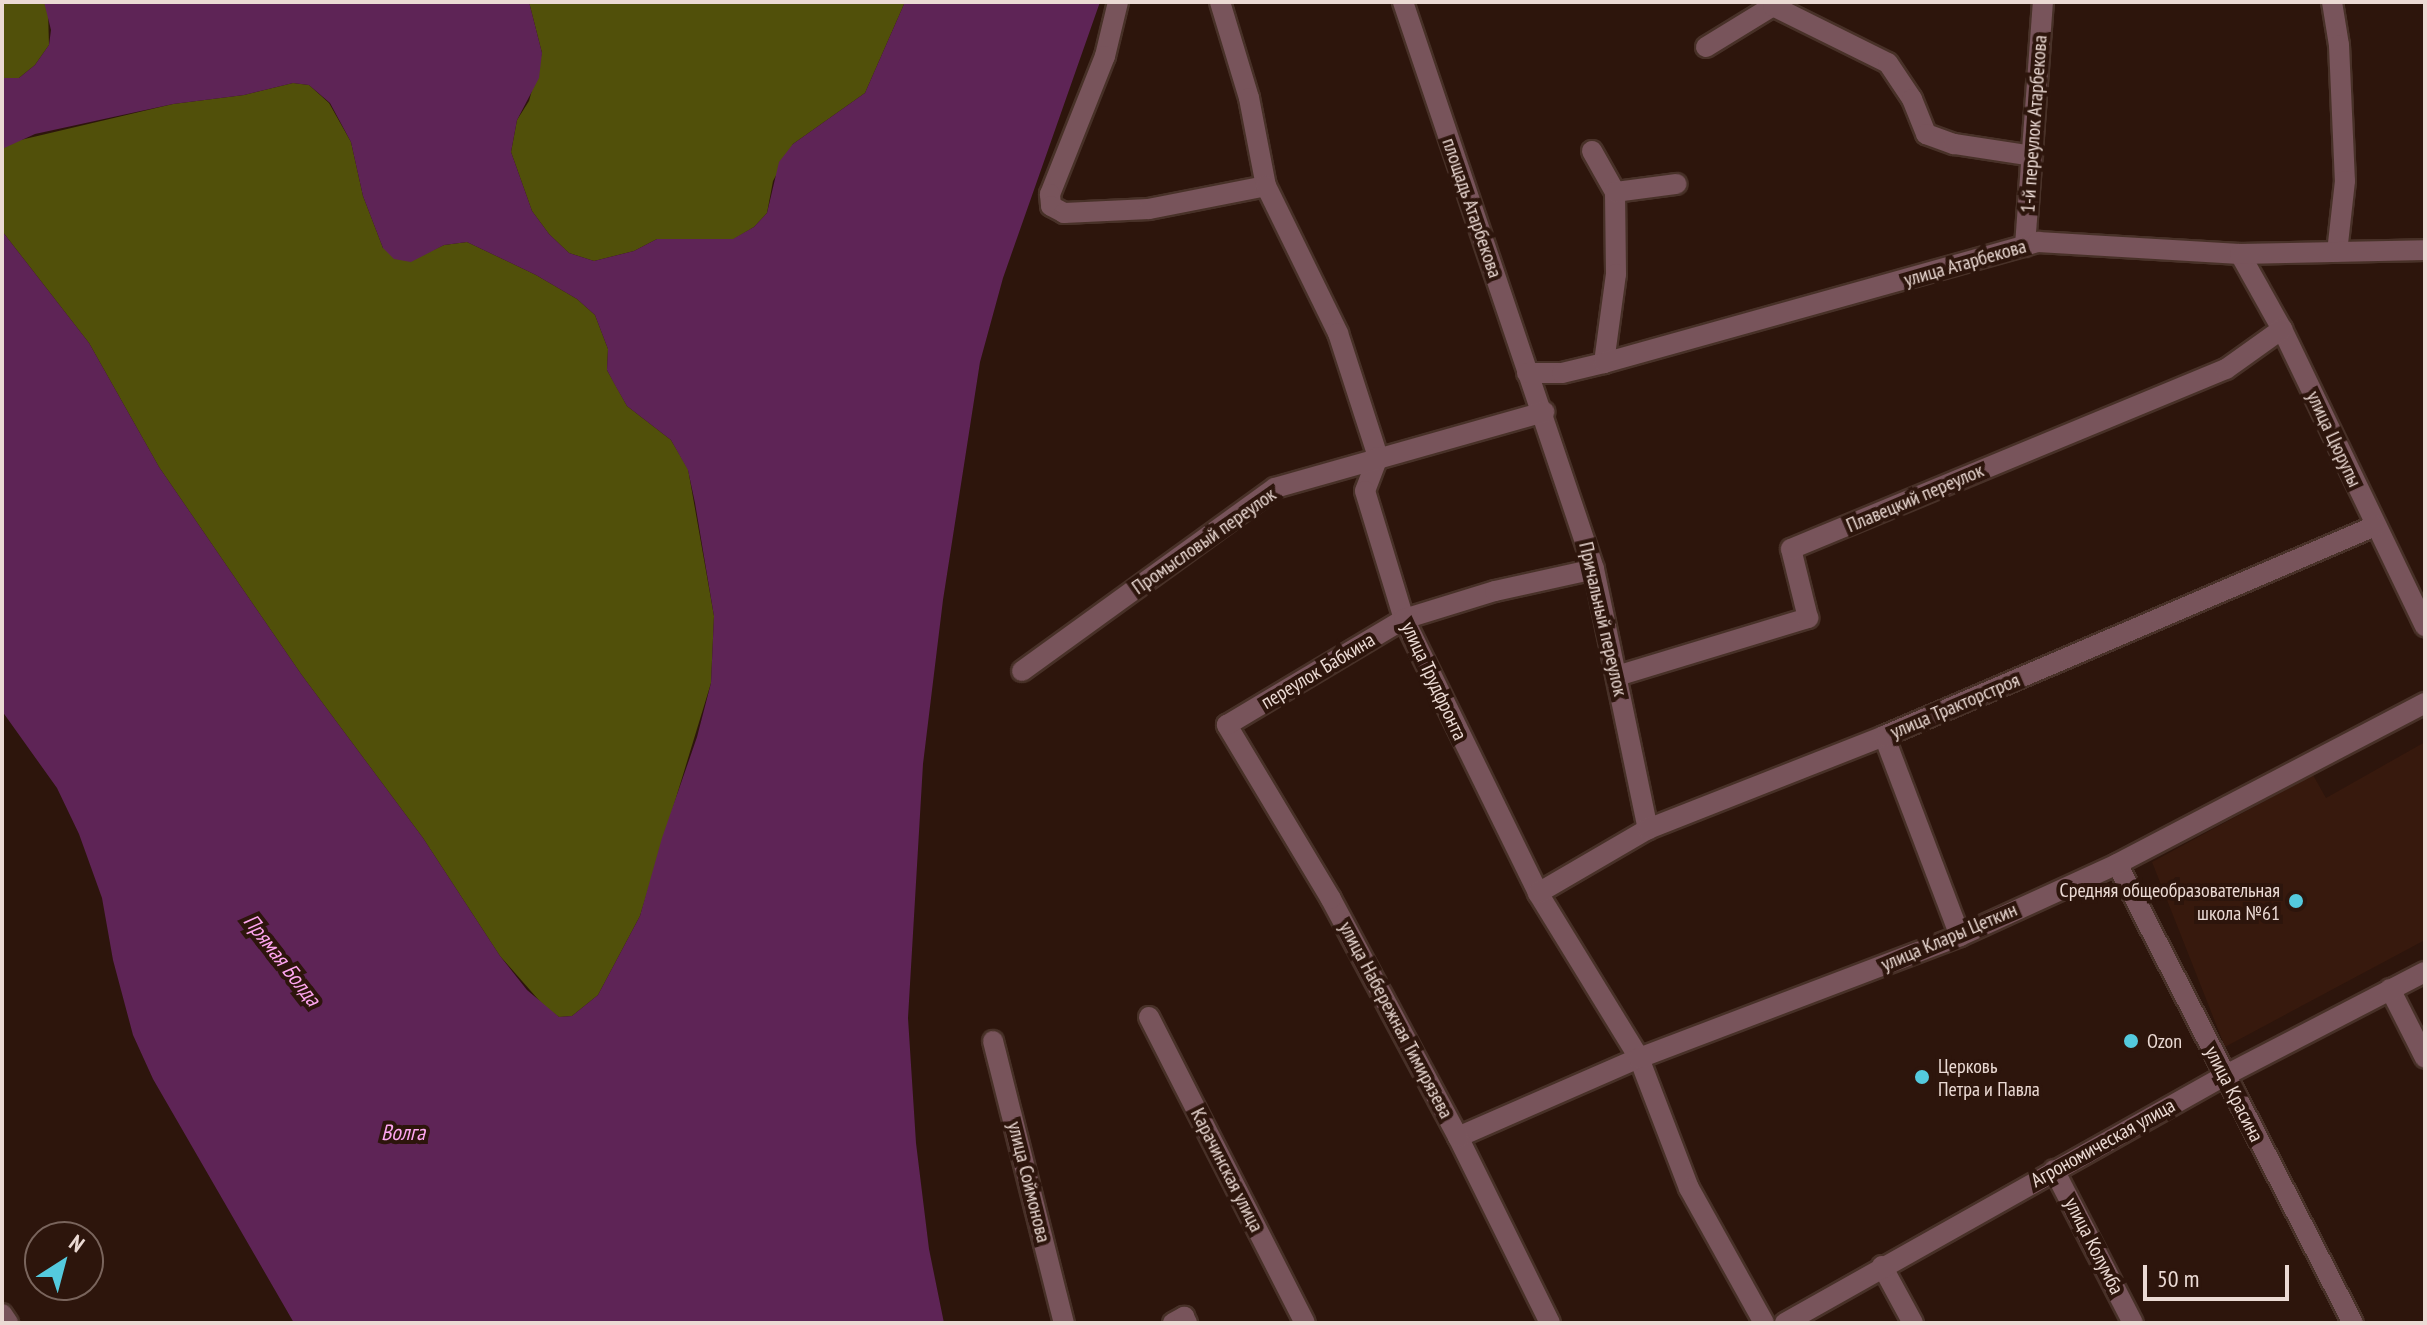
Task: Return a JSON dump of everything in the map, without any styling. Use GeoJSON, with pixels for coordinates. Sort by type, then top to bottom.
{"type":"FeatureCollection","features":[{"type":"Feature","properties":{"kind":"street"},"geometry":{"type":"LineString","coordinates":[[1118,2],[1105,56],[1050,194],[1051,206],[1064,213],[1149,209],[1266,186]]}},
{"type":"Feature","properties":{"kind":"street"},"geometry":{"type":"LineString","coordinates":[[1220,2],[1249,98],[1266,186],[1338,333],[1378,457]]}},
{"type":"Feature","properties":{"kind":"street","name":"площадь Атарбекова"},"geometry":{"type":"LineString","coordinates":[[1403,2],[1527,373],[1544,412]]}},
{"type":"Feature","properties":{"kind":"street","name":"1-й переулок Атарбекова"},"geometry":{"type":"LineString","coordinates":[[2025,246],[2043,2]]}},
{"type":"Feature","properties":{"kind":"street"},"geometry":{"type":"LineString","coordinates":[[2332,2],[2339,45],[2345,181],[2337,252]]}},
{"type":"Feature","properties":{"kind":"street"},"geometry":{"type":"LineString","coordinates":[[1706,47],[1773,6],[1888,63],[1912,99],[1926,134],[1954,144],[2032,156]]}},
{"type":"Feature","properties":{"kind":"street"},"geometry":{"type":"LineString","coordinates":[[1592,151],[1615,192],[1616,274],[1604,363]]}},
{"type":"Feature","properties":{"kind":"street"},"geometry":{"type":"LineString","coordinates":[[1615,192],[1676,184]]}},
{"type":"Feature","properties":{"kind":"street","name":"улица Атарбекова"},"geometry":{"type":"LineString","coordinates":[[1527,373],[1562,373],[1604,363],[2038,242],[2240,254],[2425,250]]}},
{"type":"Feature","properties":{"kind":"street","name":"улица Цюрупы"},"geometry":{"type":"LineString","coordinates":[[2240,254],[2282,329],[2425,626]]}},
{"type":"Feature","properties":{"kind":"street","name":"Плавецкий переулок"},"geometry":{"type":"LineString","coordinates":[[1617,676],[1808,618],[1791,549],[2226,369],[2282,329]]}},
{"type":"Feature","properties":{"kind":"street","name":"Промысловый переулок"},"geometry":{"type":"LineString","coordinates":[[1022,671],[1275,488],[1544,412]]}},
{"type":"Feature","properties":{"kind":"street","name":"Причальный переулок"},"geometry":{"type":"LineString","coordinates":[[1544,412],[1594,569],[1648,829]]}},
{"type":"Feature","properties":{"kind":"street","name":"улица Трудфронта"},"geometry":{"type":"LineString","coordinates":[[1378,457],[1365,491],[1404,619],[1538,893],[1639,1058],[1689,1188],[1764,1323]]}},
{"type":"Feature","properties":{"kind":"street","name":"улица Тракторстроя"},"geometry":{"type":"LineString","coordinates":[[1538,893],[1648,829],[1884,736],[2375,526]]}},
{"type":"Feature","properties":{"kind":"street","name":"переулок Бабкина"},"geometry":{"type":"LineString","coordinates":[[1227,725],[1404,619],[1495,591],[1594,569]]}},
{"type":"Feature","properties":{"kind":"street","name":"улица Клары Цеткин"},"geometry":{"type":"LineString","coordinates":[[1458,1137],[1639,1058],[1960,936],[2117,864],[2425,703]]}},
{"type":"Feature","properties":{"kind":"street","name":"улица Набережная Тимирязева"},"geometry":{"type":"LineString","coordinates":[[1227,725],[1331,899],[1458,1137],[1550,1323]]}},
{"type":"Feature","properties":{"kind":"street"},"geometry":{"type":"LineString","coordinates":[[1884,736],[1960,936]]}},
{"type":"Feature","properties":{"kind":"street","name":"улица Красина"},"geometry":{"type":"LineString","coordinates":[[2117,864],[2353,1323]]}},
{"type":"Feature","properties":{"kind":"street","name":"Агрономическая улица"},"geometry":{"type":"LineString","coordinates":[[1785,1323],[2224,1076],[2425,972]]}},
{"type":"Feature","properties":{"kind":"street"},"geometry":{"type":"LineString","coordinates":[[2390,989],[2425,1058]]}},
{"type":"Feature","properties":{"kind":"street","name":"Карачинская улица"},"geometry":{"type":"LineString","coordinates":[[1149,1017],[1305,1323]]}},
{"type":"Feature","properties":{"kind":"street","name":"улица Соймонова"},"geometry":{"type":"LineString","coordinates":[[993,1041],[1064,1323]]}},
{"type":"Feature","properties":{"kind":"street","name":"улица Колумба"},"geometry":{"type":"LineString","coordinates":[[2054,1170],[2133,1323]]}},
{"type":"Feature","properties":{"kind":"street"},"geometry":{"type":"LineString","coordinates":[[1882,1266],[1913,1323]]}},
{"type":"Feature","properties":{"kind":"street"},"geometry":{"type":"LineString","coordinates":[[2,1314],[8,1323]]}},
{"type":"Feature","properties":{"kind":"street"},"geometry":{"type":"LineString","coordinates":[[1173,1323],[1184,1317],[1187,1323]]}},
{"type":"Feature","properties":{"kind":"shaded area"},"geometry":{"type":"Polygon","coordinates":[[[2,2],[44,2],[48,11],[49,45],[35,65],[19,78],[2,78],[2,2]]]}},
{"type":"Feature","properties":{"kind":"shaded area"},"geometry":{"type":"Polygon","coordinates":[[[529,2],[905,2],[865,93],[793,144],[773,181],[767,213],[754,227],[734,239],[657,239],[634,251],[594,261],[569,253],[549,234],[532,211],[511,152],[517,120],[529,101],[542,53],[529,2]]]}},
{"type":"Feature","properties":{"kind":"shaded area"},"geometry":{"type":"Polygon","coordinates":[[[293,83],[309,85],[329,103],[351,142],[363,196],[383,248],[429,252],[444,245],[467,242],[536,275],[577,299],[595,315],[608,349],[607,370],[627,406],[671,440],[688,469],[714,616],[711,683],[640,916],[598,995],[572,1016],[559,1017],[544,1006],[500,956],[423,838],[301,674],[159,467],[89,343],[2,231],[2,149],[12,142],[173,104],[244,95],[293,83]]]}},
{"type":"Feature","properties":{"kind":"shaded area","name":"Средняя общеобразовательная школа №61"},"geometry":{"type":"Polygon","coordinates":[[[2425,742],[2425,940],[2225,1047],[2152,862],[2313,775],[2326,798],[2425,742]]]}},
{"type":"Feature","properties":{"kind":"water","name":"Волга"},"geometry":{"type":"Polygon","coordinates":[[[44,2],[529,2],[542,53],[539,78],[517,120],[511,152],[532,211],[549,234],[569,253],[594,261],[634,251],[657,239],[733,239],[754,227],[767,213],[779,162],[793,144],[865,93],[905,2],[1100,2],[1003,278],[980,362],[943,600],[923,764],[908,1018],[916,1143],[929,1249],[944,1323],[294,1323],[153,1079],[133,1035],[113,960],[102,898],[79,834],[57,788],[2,711],[2,231],[89,343],[159,467],[301,674],[423,838],[500,956],[527,990],[559,1017],[572,1016],[598,995],[640,916],[662,838],[697,737],[711,683],[714,616],[695,503],[688,470],[671,440],[627,406],[607,370],[608,349],[595,315],[577,299],[536,275],[467,242],[444,245],[411,262],[394,259],[383,248],[363,196],[351,142],[330,103],[309,85],[293,83],[244,95],[173,104],[35,134],[2,149],[2,78],[19,78],[35,65],[49,45],[51,30],[44,2]]]}},
{"type":"Feature","properties":{"kind":"place","name":"Средняя общеобразовательная школа №61"},"geometry":{"type":"Point","coordinates":[2296,901]}},
{"type":"Feature","properties":{"kind":"place","name":"Ozon"},"geometry":{"type":"Point","coordinates":[2131,1041]}},
{"type":"Feature","properties":{"kind":"place","name":"Церковь Петра и Павла"},"geometry":{"type":"Point","coordinates":[1922,1077]}},
{"type":"Feature","properties":{"kind":"water label","name":"Прямая Болда"},"geometry":{"type":"Point","coordinates":[282,960]}}]}
